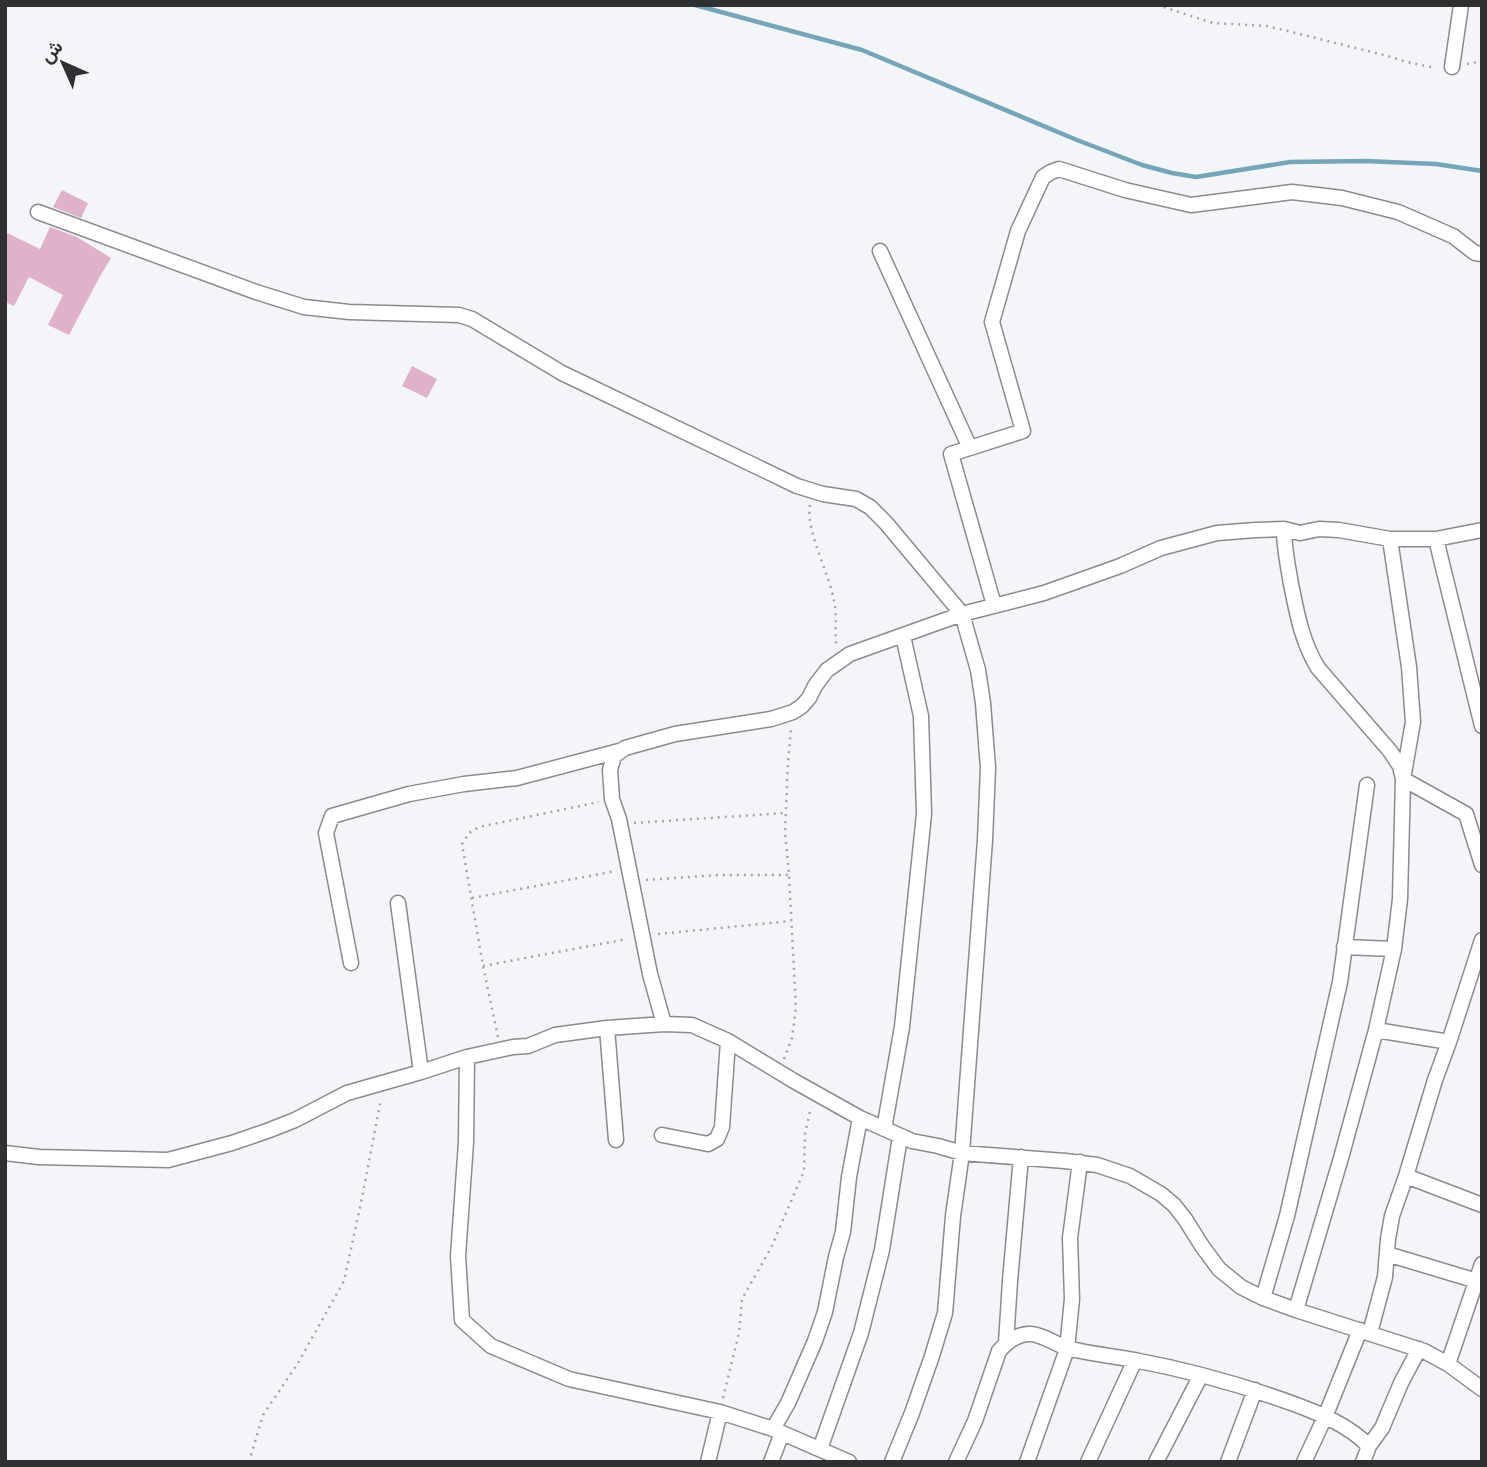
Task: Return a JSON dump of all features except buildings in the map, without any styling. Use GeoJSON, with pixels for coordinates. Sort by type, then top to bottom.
{"type":"FeatureCollection","features":[{"type":"Feature","properties":{"kind":"street"},"geometry":{"type":"LineString","coordinates":[[1452,67],[1461,5]]}},
{"type":"Feature","properties":{"kind":"street"},"geometry":{"type":"LineString","coordinates":[[994,605],[951,454],[1023,431],[992,322],[1018,231],[1043,177],[1059,169],[1125,190],[1191,205],[1292,192],[1342,198],[1398,212],[1453,236],[1475,253],[1482,254]]}},
{"type":"Feature","properties":{"kind":"street"},"geometry":{"type":"LineString","coordinates":[[38,212],[304,307],[349,312],[459,315],[472,319],[562,373],[797,486],[856,499],[870,507],[962,614],[983,702],[988,768],[962,1153],[953,1216],[945,1313],[920,1390],[892,1462]]}},
{"type":"Feature","properties":{"kind":"street"},"geometry":{"type":"LineString","coordinates":[[880,251],[970,448]]}},
{"type":"Feature","properties":{"kind":"street"},"geometry":{"type":"LineString","coordinates":[[1284,529],[1284,546],[1298,621],[1310,655],[1318,668],[1391,751],[1404,779],[1466,814],[1482,865]]}},
{"type":"Feature","properties":{"kind":"street"},"geometry":{"type":"LineString","coordinates":[[351,963],[326,833],[332,816],[409,794],[464,783],[517,778],[663,737],[771,719],[793,712],[809,698],[827,670],[850,654],[962,614],[1044,593],[1161,548],[1217,533],[1284,529],[1300,533],[1339,530],[1390,539],[1436,539],[1482,530]]}},
{"type":"Feature","properties":{"kind":"street"},"geometry":{"type":"LineString","coordinates":[[1296,1310],[1376,1030],[1394,949],[1401,887],[1404,779],[1413,722],[1409,667],[1390,539]]}},
{"type":"Feature","properties":{"kind":"street"},"geometry":{"type":"LineString","coordinates":[[1436,539],[1482,726]]}},
{"type":"Feature","properties":{"kind":"street"},"geometry":{"type":"LineString","coordinates":[[884,1129],[902,1027],[924,814],[920,716],[902,636]]}},
{"type":"Feature","properties":{"kind":"street"},"geometry":{"type":"LineString","coordinates":[[619,751],[614,756],[610,770],[612,799],[620,823],[655,995],[664,1024]]}},
{"type":"Feature","properties":{"kind":"street"},"geometry":{"type":"LineString","coordinates":[[1263,1298],[1287,1216],[1340,982],[1367,785]]}},
{"type":"Feature","properties":{"kind":"street"},"geometry":{"type":"LineString","coordinates":[[398,903],[421,1072]]}},
{"type":"Feature","properties":{"kind":"street"},"geometry":{"type":"LineString","coordinates":[[1304,1462],[1365,1331],[1385,1277],[1392,1216],[1482,940]]}},
{"type":"Feature","properties":{"kind":"street"},"geometry":{"type":"LineString","coordinates":[[1344,947],[1394,949]]}},
{"type":"Feature","properties":{"kind":"street"},"geometry":{"type":"LineString","coordinates":[[5,1153],[39,1157],[168,1160],[267,1131],[347,1093],[467,1057],[528,1046],[555,1035],[607,1028],[692,1025],[728,1041],[860,1118],[900,1137],[962,1153],[1080,1162],[1114,1169],[1130,1176],[1161,1194],[1185,1219],[1219,1269],[1241,1287],[1296,1310],[1419,1349],[1448,1364],[1482,1389]]}},
{"type":"Feature","properties":{"kind":"street"},"geometry":{"type":"LineString","coordinates":[[607,1028],[616,1140]]}},
{"type":"Feature","properties":{"kind":"street"},"geometry":{"type":"LineString","coordinates":[[1376,1030],[1449,1042]]}},
{"type":"Feature","properties":{"kind":"street"},"geometry":{"type":"LineString","coordinates":[[662,1135],[708,1144],[718,1139],[722,1127],[728,1041]]}},
{"type":"Feature","properties":{"kind":"street"},"geometry":{"type":"LineString","coordinates":[[467,1057],[466,1142],[458,1256],[461,1320],[491,1346],[569,1379],[720,1412],[777,1431],[849,1462]]}},
{"type":"Feature","properties":{"kind":"street"},"geometry":{"type":"LineString","coordinates":[[771,1462],[777,1431],[825,1312],[843,1232],[849,1177],[860,1118]]}},
{"type":"Feature","properties":{"kind":"street"},"geometry":{"type":"LineString","coordinates":[[820,1449],[865,1320],[882,1250],[900,1137]]}},
{"type":"Feature","properties":{"kind":"street"},"geometry":{"type":"LineString","coordinates":[[1006,1343],[1021,1157]]}},
{"type":"Feature","properties":{"kind":"street"},"geometry":{"type":"LineString","coordinates":[[1027,1462],[1068,1349],[1072,1299],[1070,1238],[1080,1162]]}},
{"type":"Feature","properties":{"kind":"street"},"geometry":{"type":"LineString","coordinates":[[1406,1176],[1482,1205]]}},
{"type":"Feature","properties":{"kind":"street"},"geometry":{"type":"LineString","coordinates":[[1387,1254],[1477,1281]]}},
{"type":"Feature","properties":{"kind":"street"},"geometry":{"type":"LineString","coordinates":[[1448,1364],[1482,1264]]}},
{"type":"Feature","properties":{"kind":"street"},"geometry":{"type":"LineString","coordinates":[[956,1462],[975,1420],[999,1351],[1006,1343],[1028,1333],[1068,1349],[1135,1360],[1255,1390],[1325,1417],[1353,1432],[1368,1446]]}},
{"type":"Feature","properties":{"kind":"street"},"geometry":{"type":"LineString","coordinates":[[1363,1462],[1368,1446],[1382,1428],[1419,1349]]}},
{"type":"Feature","properties":{"kind":"street"},"geometry":{"type":"LineString","coordinates":[[1088,1462],[1135,1360]]}},
{"type":"Feature","properties":{"kind":"street"},"geometry":{"type":"LineString","coordinates":[[1157,1462],[1200,1375]]}},
{"type":"Feature","properties":{"kind":"street"},"geometry":{"type":"LineString","coordinates":[[1228,1462],[1255,1390]]}},
{"type":"Feature","properties":{"kind":"street"},"geometry":{"type":"LineString","coordinates":[[708,1462],[720,1412]]}},
{"type":"Feature","properties":{"kind":"path"},"geometry":{"type":"LineString","coordinates":[[1157,5],[1213,23],[1267,26],[1434,68],[1482,61]]}},
{"type":"Feature","properties":{"kind":"path"},"geometry":{"type":"LineString","coordinates":[[816,492],[811,499],[809,510],[834,600],[837,662]]}},
{"type":"Feature","properties":{"kind":"path"},"geometry":{"type":"LineString","coordinates":[[778,1072],[792,1038],[796,1008],[785,832],[793,712]]}},
{"type":"Feature","properties":{"kind":"path"},"geometry":{"type":"LineString","coordinates":[[500,1049],[462,844],[469,832],[479,827],[612,799]]}},
{"type":"Feature","properties":{"kind":"path"},"geometry":{"type":"LineString","coordinates":[[620,823],[786,813]]}},
{"type":"Feature","properties":{"kind":"path"},"geometry":{"type":"LineString","coordinates":[[472,898],[631,875],[789,875]]}},
{"type":"Feature","properties":{"kind":"path"},"geometry":{"type":"LineString","coordinates":[[483,967],[643,936],[791,921]]}},
{"type":"Feature","properties":{"kind":"path"},"geometry":{"type":"LineString","coordinates":[[249,1462],[262,1415],[298,1363],[344,1281],[385,1082]]}},
{"type":"Feature","properties":{"kind":"path"},"geometry":{"type":"LineString","coordinates":[[720,1412],[739,1333],[742,1299],[771,1248],[804,1171],[805,1134],[814,1092]]}},
{"type":"Feature","properties":{"kind":"waterway"},"geometry":{"type":"LineString","coordinates":[[695,5],[862,50],[1077,140],[1142,165],[1172,173],[1196,177],[1290,162],[1365,161],[1436,164],[1482,171]]}}]}
